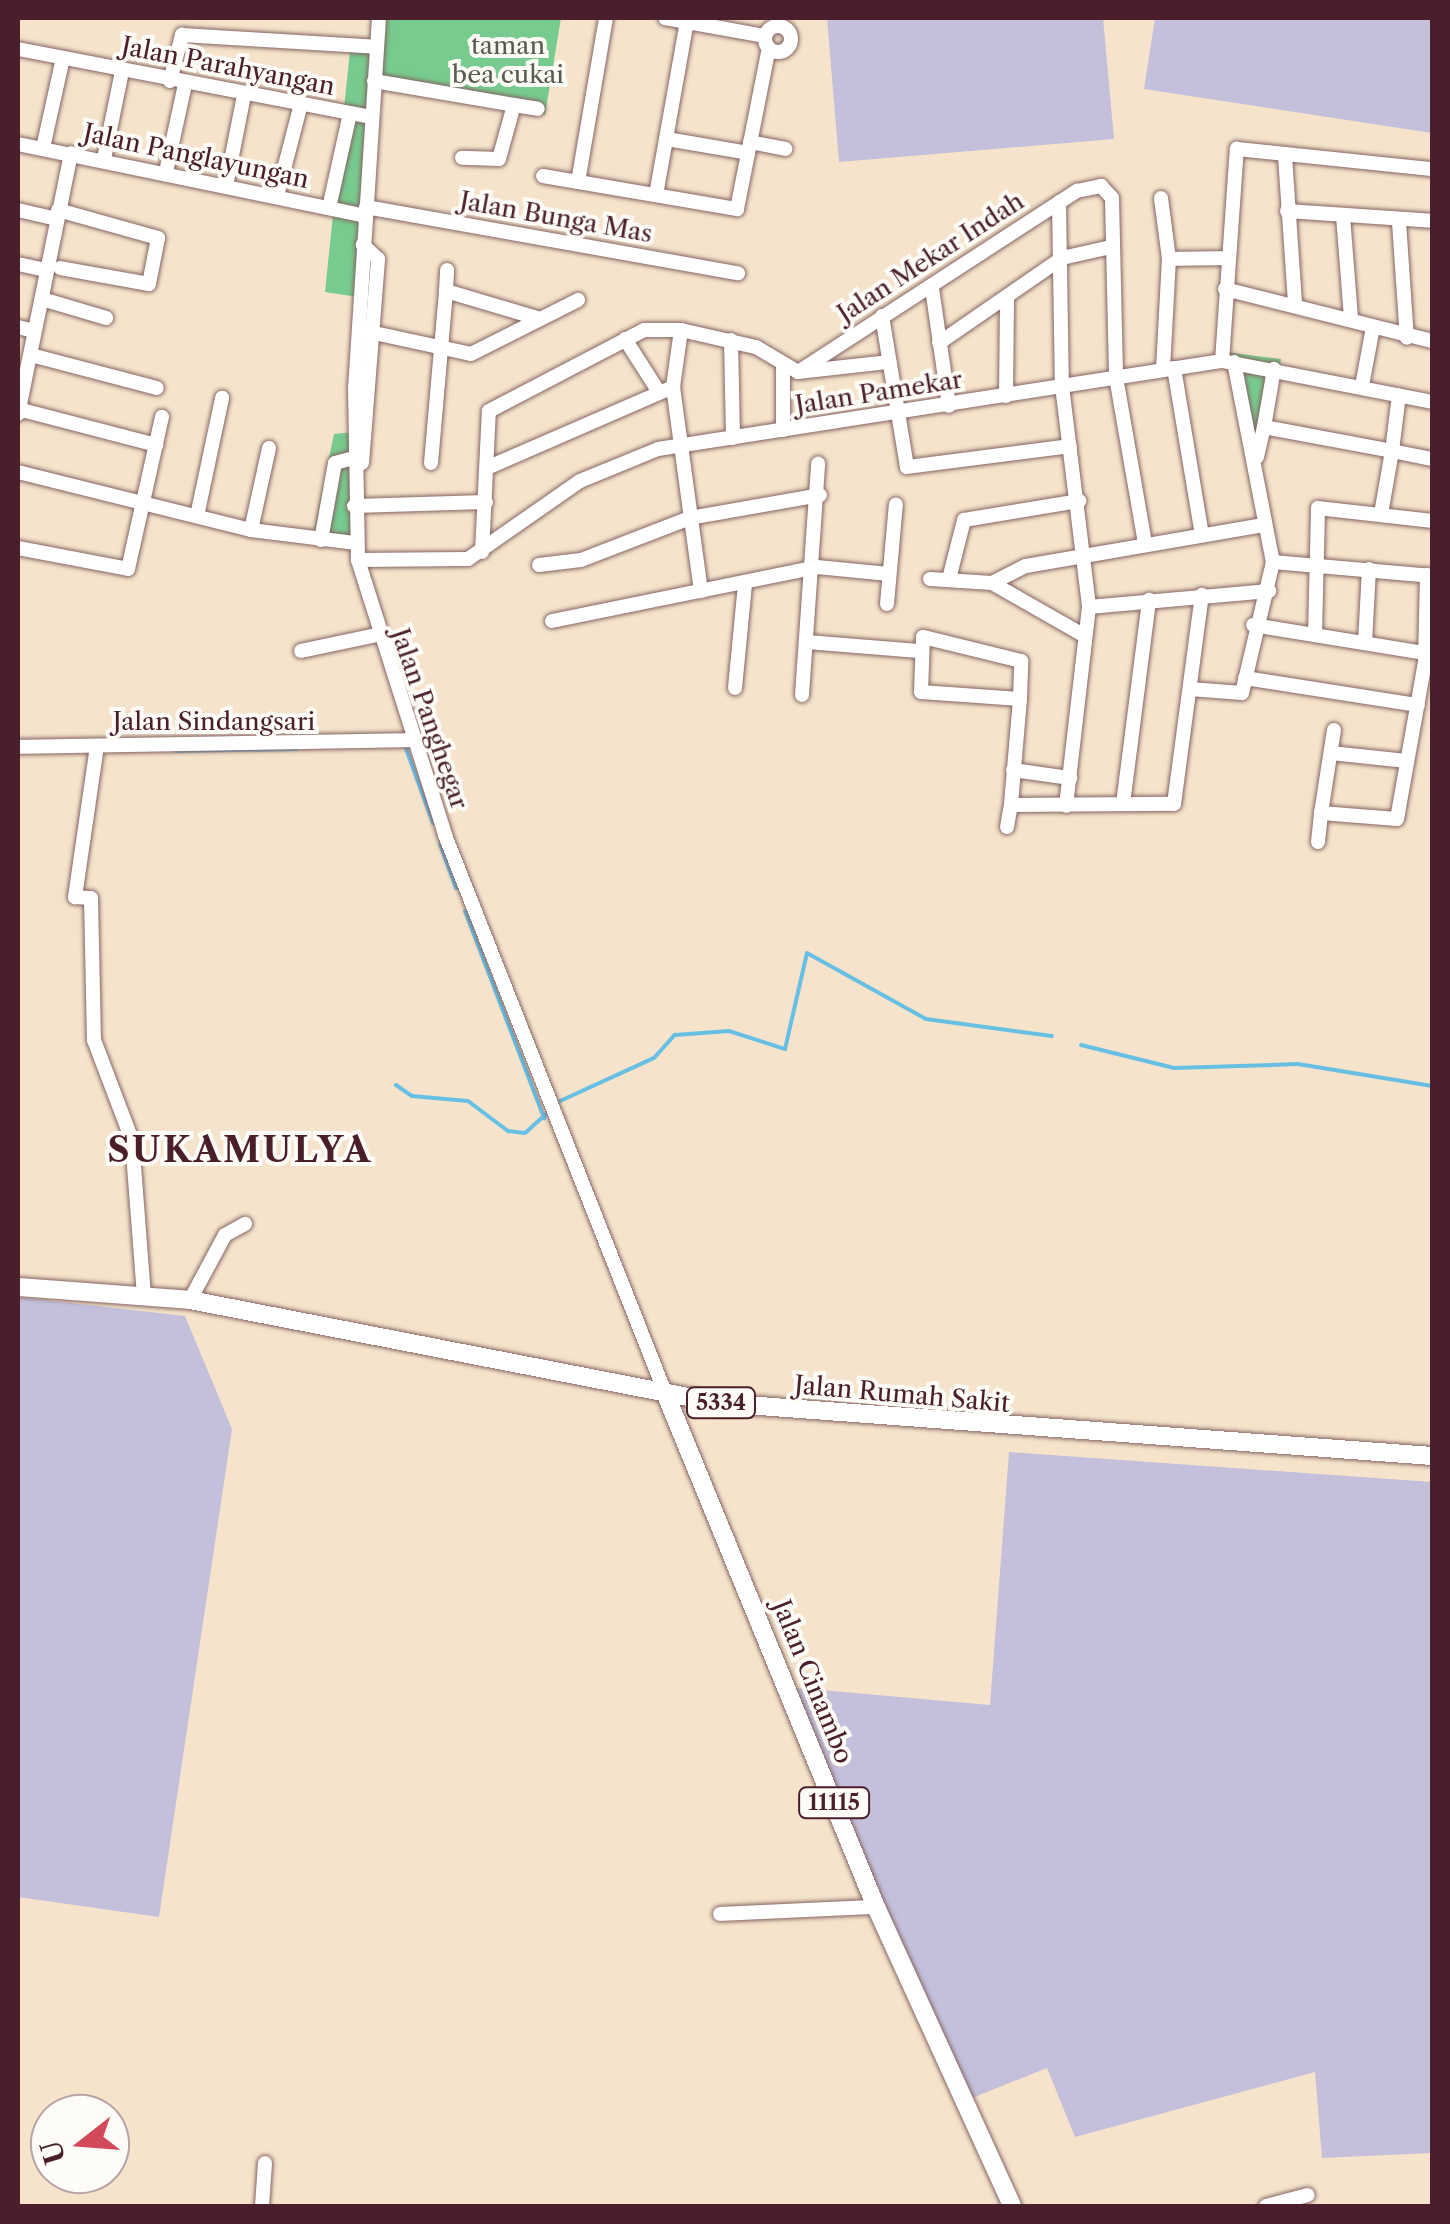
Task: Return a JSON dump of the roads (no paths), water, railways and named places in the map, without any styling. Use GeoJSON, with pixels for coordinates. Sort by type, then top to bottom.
{"type":"FeatureCollection","features":[{"type":"Feature","properties":{"kind":"main road","name":"Jalan Rumah Sakit"},"geometry":{"type":"LineString","coordinates":[[18,1287],[190,1300],[666,1395],[882,1420],[1432,1456]]}},
{"type":"Feature","properties":{"kind":"main road","name":"Jalan Cinambo"},"geometry":{"type":"LineString","coordinates":[[666,1395],[876,1907],[1012,2206]]}},
{"type":"Feature","properties":{"kind":"street","name":"Jalan Panghegar"},"geometry":{"type":"LineString","coordinates":[[378,18],[364,245],[366,332],[354,458],[358,560],[376,635],[412,740],[666,1395]]}},
{"type":"Feature","properties":{"kind":"street"},"geometry":{"type":"LineString","coordinates":[[578,182],[606,18]]}},
{"type":"Feature","properties":{"kind":"street"},"geometry":{"type":"LineString","coordinates":[[543,176],[737,209],[767,42],[666,18]]}},
{"type":"Feature","properties":{"kind":"street"},"geometry":{"type":"LineString","coordinates":[[656,195],[687,22]]}},
{"type":"Feature","properties":{"kind":"street"},"geometry":{"type":"LineString","coordinates":[[166,172],[182,36],[376,47]]}},
{"type":"Feature","properties":{"kind":"street","name":"Jalan Parahyangan"},"geometry":{"type":"LineString","coordinates":[[18,49],[371,117]]}},
{"type":"Feature","properties":{"kind":"street"},"geometry":{"type":"LineString","coordinates":[[43,148],[63,58]]}},
{"type":"Feature","properties":{"kind":"street"},"geometry":{"type":"LineString","coordinates":[[104,159],[122,71]]}},
{"type":"Feature","properties":{"kind":"street"},"geometry":{"type":"LineString","coordinates":[[374,81],[538,109]]}},
{"type":"Feature","properties":{"kind":"street"},"geometry":{"type":"LineString","coordinates":[[226,186],[244,94]]}},
{"type":"Feature","properties":{"kind":"street"},"geometry":{"type":"LineString","coordinates":[[277,196],[301,104]]}},
{"type":"Feature","properties":{"kind":"street"},"geometry":{"type":"LineString","coordinates":[[462,158],[499,159],[514,105]]}},
{"type":"Feature","properties":{"kind":"street","name":"Jalan Panglayungan"},"geometry":{"type":"LineString","coordinates":[[18,144],[329,208],[350,113]]}},
{"type":"Feature","properties":{"kind":"street"},"geometry":{"type":"LineString","coordinates":[[667,139],[785,148]]}},
{"type":"Feature","properties":{"kind":"street"},"geometry":{"type":"LineString","coordinates":[[71,153],[57,214],[53,269],[34,331],[33,356],[18,412],[156,445]]}},
{"type":"Feature","properties":{"kind":"street"},"geometry":{"type":"LineString","coordinates":[[1190,689],[1239,697],[1253,625],[1268,591],[1273,562],[1263,525],[1256,462],[1228,362],[1225,289],[1233,153],[1432,169]]}},
{"type":"Feature","properties":{"kind":"street"},"geometry":{"type":"LineString","coordinates":[[1285,156],[1295,304]]}},
{"type":"Feature","properties":{"kind":"street","name":"Jalan Mekar Indah"},"geometry":{"type":"LineString","coordinates":[[791,368],[932,288],[1087,185],[1104,189],[1111,246]]}},
{"type":"Feature","properties":{"kind":"street"},"geometry":{"type":"LineString","coordinates":[[1161,198],[1168,259],[1169,369],[1202,536]]}},
{"type":"Feature","properties":{"kind":"street"},"geometry":{"type":"LineString","coordinates":[[1059,202],[1062,386],[1079,502],[1088,607],[1066,806]]}},
{"type":"Feature","properties":{"kind":"street","name":"Jalan Bunga Mas"},"geometry":{"type":"LineString","coordinates":[[329,208],[738,273]]}},
{"type":"Feature","properties":{"kind":"street"},"geometry":{"type":"LineString","coordinates":[[18,210],[57,214],[158,238],[149,284],[18,264]]}},
{"type":"Feature","properties":{"kind":"street"},"geometry":{"type":"LineString","coordinates":[[1288,210],[1399,222],[1432,221]]}},
{"type":"Feature","properties":{"kind":"street"},"geometry":{"type":"LineString","coordinates":[[1343,216],[1351,317]]}},
{"type":"Feature","properties":{"kind":"street"},"geometry":{"type":"LineString","coordinates":[[1399,222],[1408,338]]}},
{"type":"Feature","properties":{"kind":"street"},"geometry":{"type":"LineString","coordinates":[[939,343],[1062,258],[1111,246],[1116,377],[1145,544]]}},
{"type":"Feature","properties":{"kind":"street"},"geometry":{"type":"LineString","coordinates":[[1168,259],[1226,258]]}},
{"type":"Feature","properties":{"kind":"street"},"geometry":{"type":"LineString","coordinates":[[431,463],[448,270]]}},
{"type":"Feature","properties":{"kind":"street"},"geometry":{"type":"LineString","coordinates":[[932,288],[949,406]]}},
{"type":"Feature","properties":{"kind":"street"},"geometry":{"type":"LineString","coordinates":[[1225,289],[1351,317],[1408,338],[1432,341]]}},
{"type":"Feature","properties":{"kind":"street"},"geometry":{"type":"LineString","coordinates":[[446,291],[536,318]]}},
{"type":"Feature","properties":{"kind":"street"},"geometry":{"type":"LineString","coordinates":[[42,299],[106,318]]}},
{"type":"Feature","properties":{"kind":"street"},"geometry":{"type":"LineString","coordinates":[[1006,396],[1007,299]]}},
{"type":"Feature","properties":{"kind":"street"},"geometry":{"type":"LineString","coordinates":[[362,474],[366,332],[471,354],[578,300]]}},
{"type":"Feature","properties":{"kind":"street"},"geometry":{"type":"LineString","coordinates":[[882,316],[896,414],[910,468],[1070,446]]}},
{"type":"Feature","properties":{"kind":"street"},"geometry":{"type":"LineString","coordinates":[[1362,386],[1373,327]]}},
{"type":"Feature","properties":{"kind":"street"},"geometry":{"type":"LineString","coordinates":[[18,328],[34,331]]}},
{"type":"Feature","properties":{"kind":"street"},"geometry":{"type":"LineString","coordinates":[[358,560],[482,552],[489,411],[625,339],[681,330],[731,340],[791,368],[889,362]]}},
{"type":"Feature","properties":{"kind":"street"},"geometry":{"type":"LineString","coordinates":[[665,388],[681,330]]}},
{"type":"Feature","properties":{"kind":"street"},"geometry":{"type":"LineString","coordinates":[[625,339],[665,388],[680,448],[700,591]]}},
{"type":"Feature","properties":{"kind":"street"},"geometry":{"type":"LineString","coordinates":[[731,340],[733,438]]}},
{"type":"Feature","properties":{"kind":"street"},"geometry":{"type":"LineString","coordinates":[[33,356],[157,388]]}},
{"type":"Feature","properties":{"kind":"street","name":"Jalan Pamekar"},"geometry":{"type":"LineString","coordinates":[[482,552],[580,481],[628,457],[1116,377],[1228,362],[1432,402]]}},
{"type":"Feature","properties":{"kind":"street"},"geometry":{"type":"LineString","coordinates":[[783,430],[791,368]]}},
{"type":"Feature","properties":{"kind":"street"},"geometry":{"type":"LineString","coordinates":[[1256,462],[1274,368]]}},
{"type":"Feature","properties":{"kind":"street"},"geometry":{"type":"LineString","coordinates":[[489,467],[665,388]]}},
{"type":"Feature","properties":{"kind":"street"},"geometry":{"type":"LineString","coordinates":[[1381,514],[1399,395]]}},
{"type":"Feature","properties":{"kind":"street"},"geometry":{"type":"LineString","coordinates":[[197,516],[222,398]]}},
{"type":"Feature","properties":{"kind":"street"},"geometry":{"type":"LineString","coordinates":[[18,548],[124,570],[146,502],[162,417]]}},
{"type":"Feature","properties":{"kind":"street"},"geometry":{"type":"LineString","coordinates":[[1264,427],[1432,459]]}},
{"type":"Feature","properties":{"kind":"street"},"geometry":{"type":"LineString","coordinates":[[250,530],[268,448]]}},
{"type":"Feature","properties":{"kind":"street"},"geometry":{"type":"LineString","coordinates":[[321,540],[335,462],[354,458]]}},
{"type":"Feature","properties":{"kind":"street"},"geometry":{"type":"LineString","coordinates":[[802,694],[817,567],[818,464]]}},
{"type":"Feature","properties":{"kind":"street"},"geometry":{"type":"LineString","coordinates":[[18,472],[250,530],[356,543]]}},
{"type":"Feature","properties":{"kind":"street"},"geometry":{"type":"LineString","coordinates":[[539,565],[580,560],[690,518],[820,495]]}},
{"type":"Feature","properties":{"kind":"street"},"geometry":{"type":"LineString","coordinates":[[354,506],[486,502]]}},
{"type":"Feature","properties":{"kind":"street"},"geometry":{"type":"LineString","coordinates":[[949,579],[964,520],[1079,502]]}},
{"type":"Feature","properties":{"kind":"street"},"geometry":{"type":"LineString","coordinates":[[887,604],[896,504]]}},
{"type":"Feature","properties":{"kind":"street"},"geometry":{"type":"LineString","coordinates":[[1315,634],[1318,508],[1432,521]]}},
{"type":"Feature","properties":{"kind":"street"},"geometry":{"type":"LineString","coordinates":[[992,583],[1002,571],[1263,525]]}},
{"type":"Feature","properties":{"kind":"street"},"geometry":{"type":"LineString","coordinates":[[1273,562],[1430,575],[1429,654],[1395,820],[1322,813]]}},
{"type":"Feature","properties":{"kind":"street"},"geometry":{"type":"LineString","coordinates":[[552,622],[817,567],[889,574]]}},
{"type":"Feature","properties":{"kind":"street"},"geometry":{"type":"LineString","coordinates":[[1364,643],[1368,569]]}},
{"type":"Feature","properties":{"kind":"street"},"geometry":{"type":"LineString","coordinates":[[930,579],[992,583],[1085,636]]}},
{"type":"Feature","properties":{"kind":"street"},"geometry":{"type":"LineString","coordinates":[[735,688],[745,584]]}},
{"type":"Feature","properties":{"kind":"street"},"geometry":{"type":"LineString","coordinates":[[1088,607],[1268,591]]}},
{"type":"Feature","properties":{"kind":"street"},"geometry":{"type":"LineString","coordinates":[[1011,805],[1174,804],[1202,595]]}},
{"type":"Feature","properties":{"kind":"street"},"geometry":{"type":"LineString","coordinates":[[1123,804],[1150,600]]}},
{"type":"Feature","properties":{"kind":"street"},"geometry":{"type":"LineString","coordinates":[[1253,625],[1429,654]]}},
{"type":"Feature","properties":{"kind":"street"},"geometry":{"type":"LineString","coordinates":[[301,651],[376,635]]}},
{"type":"Feature","properties":{"kind":"street"},"geometry":{"type":"LineString","coordinates":[[1007,827],[1020,699],[1016,658],[929,636],[918,651],[921,692],[1020,699]]}},
{"type":"Feature","properties":{"kind":"street"},"geometry":{"type":"LineString","coordinates":[[808,642],[918,651]]}},
{"type":"Feature","properties":{"kind":"street"},"geometry":{"type":"LineString","coordinates":[[1245,678],[1418,705]]}},
{"type":"Feature","properties":{"kind":"street"},"geometry":{"type":"LineString","coordinates":[[1318,842],[1334,730]]}},
{"type":"Feature","properties":{"kind":"street","name":"Jalan Sindangsari"},"geometry":{"type":"LineString","coordinates":[[18,747],[412,740]]}},
{"type":"Feature","properties":{"kind":"street"},"geometry":{"type":"LineString","coordinates":[[97,746],[75,897],[91,898],[94,1040],[132,1140],[144,1295]]}},
{"type":"Feature","properties":{"kind":"street"},"geometry":{"type":"LineString","coordinates":[[1332,754],[1407,761]]}},
{"type":"Feature","properties":{"kind":"street"},"geometry":{"type":"LineString","coordinates":[[1014,770],[1070,778]]}},
{"type":"Feature","properties":{"kind":"street"},"geometry":{"type":"LineString","coordinates":[[190,1300],[225,1234],[245,1224]]}},
{"type":"Feature","properties":{"kind":"street"},"geometry":{"type":"LineString","coordinates":[[720,1914],[876,1907]]}},
{"type":"Feature","properties":{"kind":"street"},"geometry":{"type":"LineString","coordinates":[[262,2206],[265,2163]]}},
{"type":"Feature","properties":{"kind":"street"},"geometry":{"type":"LineString","coordinates":[[1266,2206],[1308,2196]]}},
{"type":"Feature","properties":{"kind":"waterway"},"geometry":{"type":"LineString","coordinates":[[405,746],[433,823]]}},
{"type":"Feature","properties":{"kind":"waterway"},"geometry":{"type":"LineString","coordinates":[[176,751],[296,749]]}},
{"type":"Feature","properties":{"kind":"waterway"},"geometry":{"type":"LineString","coordinates":[[440,844],[456,888]]}},
{"type":"Feature","properties":{"kind":"waterway"},"geometry":{"type":"LineString","coordinates":[[465,911],[544,1118]]}},
{"type":"Feature","properties":{"kind":"waterway"},"geometry":{"type":"LineString","coordinates":[[560,1101],[654,1058],[675,1035],[729,1031],[785,1049],[807,953],[926,1019],[1052,1036]]}},
{"type":"Feature","properties":{"kind":"waterway"},"geometry":{"type":"LineString","coordinates":[[1081,1045],[1174,1068],[1298,1064],[1432,1086]]}},
{"type":"Feature","properties":{"kind":"waterway"},"geometry":{"type":"LineString","coordinates":[[396,1085],[412,1096],[468,1101],[508,1131],[525,1133],[546,1114]]}},
{"type":"Feature","properties":{"kind":"district","name":"SUKAMULYA"},"geometry":{"type":"Point","coordinates":[240,1150]}},
{"type":"Feature","properties":{"kind":"park label","name":"taman bea cukai"},"geometry":{"type":"Point","coordinates":[508,62]}}]}
